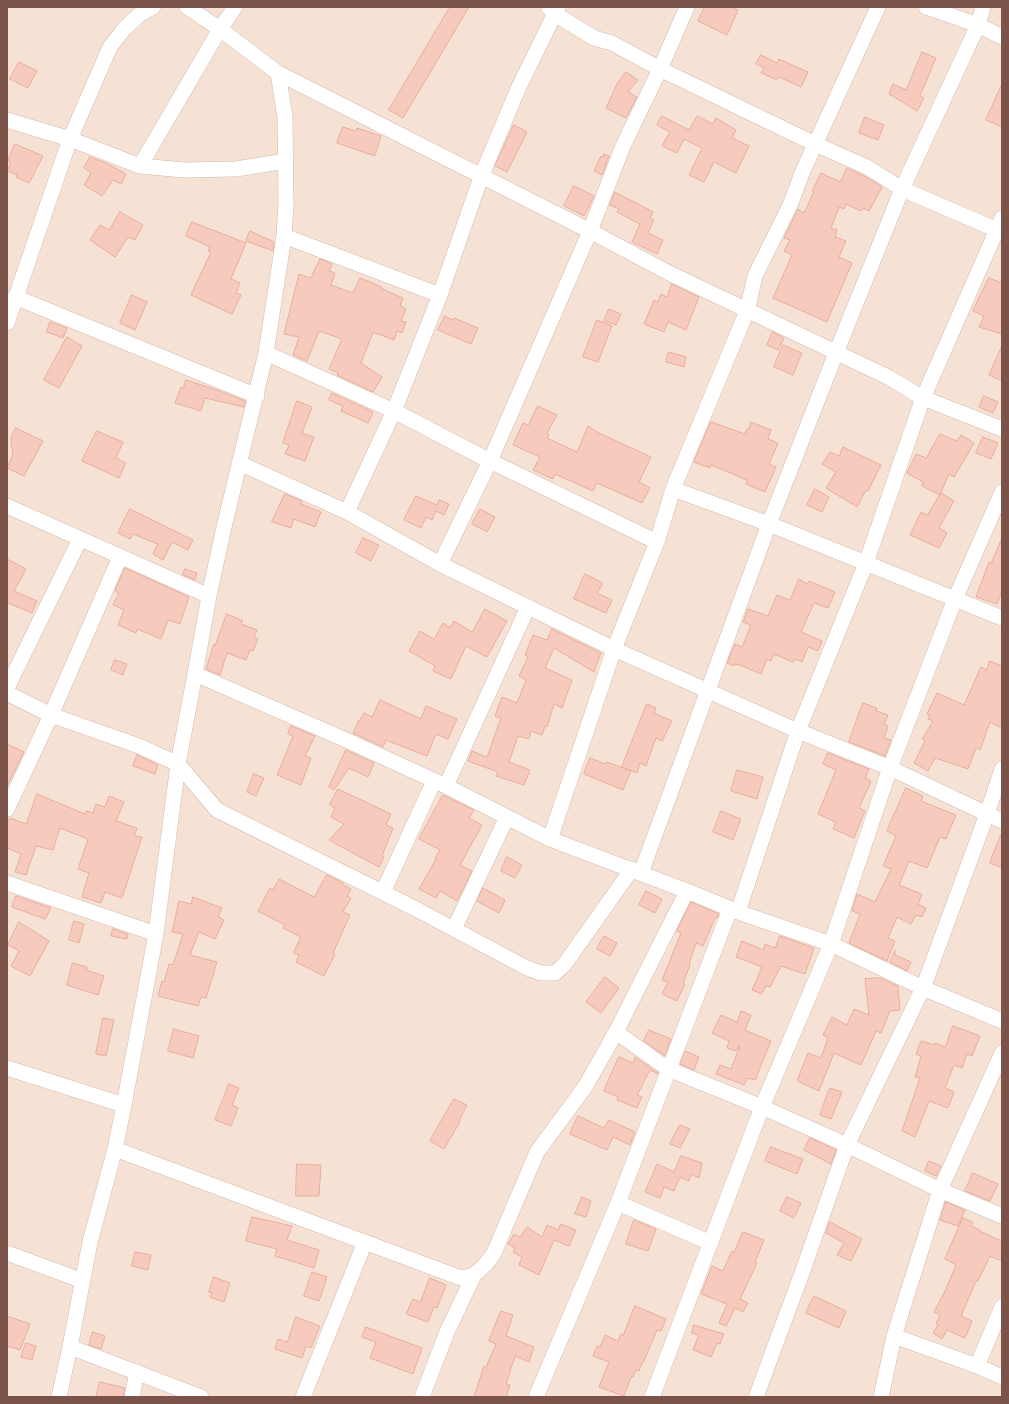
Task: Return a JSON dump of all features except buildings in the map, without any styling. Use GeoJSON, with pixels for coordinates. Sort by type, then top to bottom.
{"type":"FeatureCollection","features":[{"type":"Feature","properties":{"kind":"street"},"geometry":{"type":"LineString","coordinates":[[7,323],[70,140],[110,47],[129,24],[139,15],[153,7]]}},
{"type":"Feature","properties":{"kind":"street"},"geometry":{"type":"LineString","coordinates":[[187,7],[220,29],[278,73],[590,231],[669,273],[888,378],[923,398],[1002,429]]}},
{"type":"Feature","properties":{"kind":"street"},"geometry":{"type":"LineString","coordinates":[[140,166],[220,29],[235,7]]}},
{"type":"Feature","properties":{"kind":"street"},"geometry":{"type":"LineString","coordinates":[[440,564],[490,461],[590,231],[623,146],[660,69],[687,7]]}},
{"type":"Feature","properties":{"kind":"street"},"geometry":{"type":"LineString","coordinates":[[550,839],[614,650],[657,542],[673,488],[747,311],[755,276],[791,203],[802,173],[878,7]]}},
{"type":"Feature","properties":{"kind":"street"},"geometry":{"type":"LineString","coordinates":[[926,7],[978,26],[1002,37]]}},
{"type":"Feature","properties":{"kind":"street"},"geometry":{"type":"LineString","coordinates":[[7,693],[51,715],[138,746],[178,764],[218,810],[383,892],[527,968],[541,973],[555,973],[564,965],[636,871],[707,691],[769,524],[836,353],[902,189],[978,26],[983,7]]}},
{"type":"Feature","properties":{"kind":"street"},"geometry":{"type":"LineString","coordinates":[[347,512],[394,411],[440,295],[481,176],[554,9],[594,38],[612,44],[660,69],[815,144],[867,167],[902,189],[1000,226],[923,398],[866,563],[798,731],[734,910],[668,1069],[618,1203],[536,1397]]}},
{"type":"Feature","properties":{"kind":"street"},"geometry":{"type":"LineString","coordinates":[[59,1397],[90,1242],[115,1149],[124,1105],[156,934],[178,764],[196,674],[209,596],[266,353],[284,236],[286,204],[285,117],[278,73]]}},
{"type":"Feature","properties":{"kind":"street"},"geometry":{"type":"LineString","coordinates":[[7,120],[70,140],[140,166],[184,170],[236,169],[286,161]]}},
{"type":"Feature","properties":{"kind":"street"},"geometry":{"type":"LineString","coordinates":[[284,236],[440,295]]}},
{"type":"Feature","properties":{"kind":"street"},"geometry":{"type":"LineString","coordinates":[[15,297],[257,396]]}},
{"type":"Feature","properties":{"kind":"street"},"geometry":{"type":"LineString","coordinates":[[266,353],[394,411],[490,461],[657,542]]}},
{"type":"Feature","properties":{"kind":"street"},"geometry":{"type":"LineString","coordinates":[[239,463],[347,512],[440,564],[614,650],[798,731],[890,768],[1002,821]]}},
{"type":"Feature","properties":{"kind":"street"},"geometry":{"type":"LineString","coordinates":[[673,488],[769,524],[1002,618]]}},
{"type":"Feature","properties":{"kind":"street"},"geometry":{"type":"LineString","coordinates":[[652,1397],[762,1107],[830,944],[890,768],[955,598],[1002,492]]}},
{"type":"Feature","properties":{"kind":"street"},"geometry":{"type":"LineString","coordinates":[[7,506],[209,596]]}},
{"type":"Feature","properties":{"kind":"street"},"geometry":{"type":"LineString","coordinates":[[7,688],[80,539]]}},
{"type":"Feature","properties":{"kind":"street"},"geometry":{"type":"LineString","coordinates":[[7,809],[51,715],[120,557]]}},
{"type":"Feature","properties":{"kind":"street"},"geometry":{"type":"LineString","coordinates":[[383,892],[440,783],[528,607]]}},
{"type":"Feature","properties":{"kind":"street"},"geometry":{"type":"LineString","coordinates":[[196,674],[440,783],[550,839],[734,910],[830,944],[923,988],[1002,1022]]}},
{"type":"Feature","properties":{"kind":"street"},"geometry":{"type":"LineString","coordinates":[[756,1397],[800,1281],[847,1145],[923,988],[1002,769]]}},
{"type":"Feature","properties":{"kind":"street"},"geometry":{"type":"LineString","coordinates":[[454,929],[508,817]]}},
{"type":"Feature","properties":{"kind":"street"},"geometry":{"type":"LineString","coordinates":[[7,883],[156,934]]}},
{"type":"Feature","properties":{"kind":"street"},"geometry":{"type":"LineString","coordinates":[[422,1397],[447,1332],[474,1276],[485,1265],[494,1252],[537,1152],[585,1087],[616,1032],[687,891]]}},
{"type":"Feature","properties":{"kind":"street"},"geometry":{"type":"LineString","coordinates":[[616,1032],[668,1069],[762,1107],[847,1145],[940,1190],[1002,1216]]}},
{"type":"Feature","properties":{"kind":"street"},"geometry":{"type":"LineString","coordinates":[[881,1397],[894,1336],[940,1190],[1002,1053]]}},
{"type":"Feature","properties":{"kind":"street"},"geometry":{"type":"LineString","coordinates":[[7,1068],[124,1105]]}},
{"type":"Feature","properties":{"kind":"street"},"geometry":{"type":"LineString","coordinates":[[115,1149],[461,1278],[474,1276]]}},
{"type":"Feature","properties":{"kind":"street"},"geometry":{"type":"LineString","coordinates":[[618,1203],[711,1243]]}},
{"type":"Feature","properties":{"kind":"street"},"geometry":{"type":"LineString","coordinates":[[303,1397],[365,1242]]}},
{"type":"Feature","properties":{"kind":"street"},"geometry":{"type":"LineString","coordinates":[[7,1253],[83,1281]]}},
{"type":"Feature","properties":{"kind":"street"},"geometry":{"type":"LineString","coordinates":[[977,1366],[1002,1307]]}},
{"type":"Feature","properties":{"kind":"street"},"geometry":{"type":"LineString","coordinates":[[894,1336],[1002,1376]]}},
{"type":"Feature","properties":{"kind":"street"},"geometry":{"type":"LineString","coordinates":[[70,1347],[201,1397]]}},
{"type":"Feature","properties":{"kind":"street"},"geometry":{"type":"LineString","coordinates":[[132,1397],[138,1372]]}},
{"type":"Feature","properties":{"kind":"shaded area"},"geometry":{"type":"Polygon","coordinates":[[[7,7],[1002,7],[1002,1397],[7,1397],[7,7]]]}}]}
